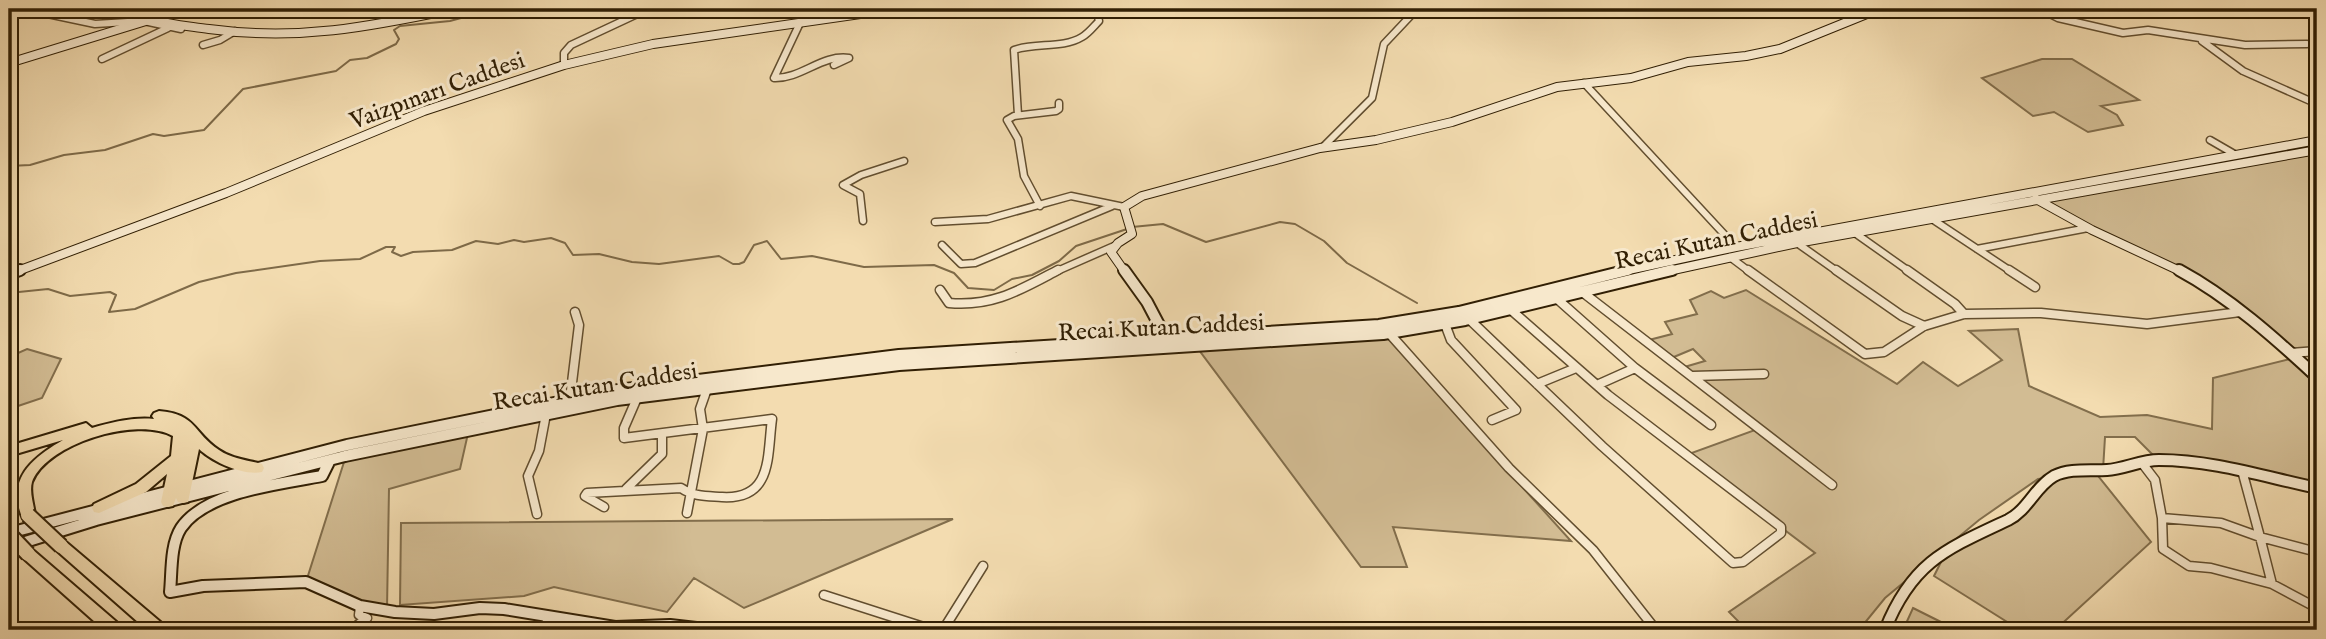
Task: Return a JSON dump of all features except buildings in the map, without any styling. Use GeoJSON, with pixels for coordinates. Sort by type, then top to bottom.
{"type":"FeatureCollection","features":[{"type":"Feature","properties":{"kind":"highway"},"geometry":{"type":"LineString","coordinates":[[9,451],[123,418],[154,415],[180,419],[190,426],[211,454],[227,462],[257,468]]}},
{"type":"Feature","properties":{"kind":"highway"},"geometry":{"type":"LineString","coordinates":[[158,630],[28,515],[24,484],[35,466],[77,439],[128,424],[161,423],[172,426],[180,433],[177,494]]}},
{"type":"Feature","properties":{"kind":"highway"},"geometry":{"type":"LineString","coordinates":[[177,494],[195,436]]}},
{"type":"Feature","properties":{"kind":"highway"},"geometry":{"type":"LineString","coordinates":[[99,508],[141,488],[178,458]]}},
{"type":"Feature","properties":{"kind":"highway"},"geometry":{"type":"LineString","coordinates":[[9,534],[114,630]]}},
{"type":"Feature","properties":{"kind":"main road"},"geometry":{"type":"LineString","coordinates":[[9,63],[185,9]]}},
{"type":"Feature","properties":{"kind":"main road"},"geometry":{"type":"LineString","coordinates":[[148,20],[233,32],[314,34],[455,9]]}},
{"type":"Feature","properties":{"kind":"main road","name":"Vaizpınarı Caddesi"},"geometry":{"type":"LineString","coordinates":[[9,274],[237,189],[424,111],[564,65],[653,44],[895,9]]}},
{"type":"Feature","properties":{"kind":"main road"},"geometry":{"type":"LineString","coordinates":[[1168,342],[1147,302],[1111,252],[1114,246],[1132,234],[1124,207],[1155,191],[1320,148],[1376,140],[1452,122],[1548,89],[1644,76],[1688,62],[1746,56],[1780,49],[1831,31],[1879,9]]}},
{"type":"Feature","properties":{"kind":"main road","name":"Recai Kutan Caddesi"},"geometry":{"type":"LineString","coordinates":[[9,534],[99,508],[177,494],[546,414],[638,398],[899,365],[1392,323],[1458,312],[1585,279],[1736,247],[2317,140]]}},
{"type":"Feature","properties":{"kind":"main road","name":"Recai Kutan Caddesi"},"geometry":{"type":"LineString","coordinates":[[9,547],[257,468],[347,445],[618,390],[900,355],[1389,333],[1469,319],[1580,290],[1730,256],[2317,150]]}},
{"type":"Feature","properties":{"kind":"main road"},"geometry":{"type":"LineString","coordinates":[[2027,193],[2088,228],[2201,282],[2317,377]]}},
{"type":"Feature","properties":{"kind":"main road"},"geometry":{"type":"LineString","coordinates":[[330,460],[322,476],[221,499],[202,507],[188,518],[180,530],[170,592],[203,586],[306,582],[359,606],[396,612],[434,614],[480,608],[504,609],[615,627],[670,625],[714,630]]}},
{"type":"Feature","properties":{"kind":"main road"},"geometry":{"type":"LineString","coordinates":[[1885,630],[1894,603],[1914,573],[1954,546],[2027,509],[2050,479],[2066,472],[2113,470],[2158,460],[2189,463],[2317,488]]}},
{"type":"Feature","properties":{"kind":"street"},"geometry":{"type":"LineString","coordinates":[[24,9],[95,24],[148,20],[168,28],[233,32]]}},
{"type":"Feature","properties":{"kind":"street"},"geometry":{"type":"LineString","coordinates":[[564,65],[564,53],[571,45],[649,9]]}},
{"type":"Feature","properties":{"kind":"street"},"geometry":{"type":"LineString","coordinates":[[1018,115],[1014,50],[1024,45],[1060,44],[1083,37],[1099,21],[1100,11],[1085,9]]}},
{"type":"Feature","properties":{"kind":"street"},"geometry":{"type":"LineString","coordinates":[[1320,148],[1327,145],[1372,98],[1384,44],[1417,9]]}},
{"type":"Feature","properties":{"kind":"street"},"geometry":{"type":"LineString","coordinates":[[2040,9],[2058,18],[2123,33],[2148,30],[2245,46],[2307,44]]}},
{"type":"Feature","properties":{"kind":"street"},"geometry":{"type":"LineString","coordinates":[[799,24],[774,78],[785,78],[839,57],[849,58],[834,65]]}},
{"type":"Feature","properties":{"kind":"street"},"geometry":{"type":"LineString","coordinates":[[102,59],[168,28]]}},
{"type":"Feature","properties":{"kind":"street"},"geometry":{"type":"LineString","coordinates":[[203,45],[220,40],[233,32]]}},
{"type":"Feature","properties":{"kind":"street"},"geometry":{"type":"LineString","coordinates":[[2205,39],[2202,40],[2243,71],[2317,104]]}},
{"type":"Feature","properties":{"kind":"street"},"geometry":{"type":"LineString","coordinates":[[1584,83],[1736,247]]}},
{"type":"Feature","properties":{"kind":"street"},"geometry":{"type":"LineString","coordinates":[[1040,206],[1024,176],[1018,139],[1007,120],[1018,115],[1056,111],[1059,109],[1059,103]]}},
{"type":"Feature","properties":{"kind":"street"},"geometry":{"type":"LineString","coordinates":[[2210,140],[2236,155]]}},
{"type":"Feature","properties":{"kind":"street"},"geometry":{"type":"LineString","coordinates":[[863,221],[860,194],[843,185],[861,175],[904,161]]}},
{"type":"Feature","properties":{"kind":"street"},"geometry":{"type":"LineString","coordinates":[[935,222],[978,220],[1071,196],[1124,207]]}},
{"type":"Feature","properties":{"kind":"street"},"geometry":{"type":"LineString","coordinates":[[942,245],[961,264],[975,263],[1112,206]]}},
{"type":"Feature","properties":{"kind":"street"},"geometry":{"type":"LineString","coordinates":[[1932,219],[2035,287]]}},
{"type":"Feature","properties":{"kind":"street"},"geometry":{"type":"LineString","coordinates":[[1977,249],[2088,228]]}},
{"type":"Feature","properties":{"kind":"street"},"geometry":{"type":"LineString","coordinates":[[1855,233],[1955,304],[1964,314]]}},
{"type":"Feature","properties":{"kind":"street"},"geometry":{"type":"LineString","coordinates":[[1797,243],[1902,316],[1924,326]]}},
{"type":"Feature","properties":{"kind":"street"},"geometry":{"type":"LineString","coordinates":[[940,290],[949,303],[972,305],[1010,294],[1094,251],[1114,246]]}},
{"type":"Feature","properties":{"kind":"street"},"geometry":{"type":"LineString","coordinates":[[1730,256],[1865,354],[1884,352],[1924,326],[1964,314],[2041,313],[2147,324],[2239,312]]}},
{"type":"Feature","properties":{"kind":"street"},"geometry":{"type":"LineString","coordinates":[[1580,290],[1832,485]]}},
{"type":"Feature","properties":{"kind":"street"},"geometry":{"type":"LineString","coordinates":[[1555,297],[1635,368],[1711,425]]}},
{"type":"Feature","properties":{"kind":"street"},"geometry":{"type":"LineString","coordinates":[[1469,319],[1733,563],[1743,562],[1781,533],[1781,527],[1597,386],[1510,309]]}},
{"type":"Feature","properties":{"kind":"street"},"geometry":{"type":"LineString","coordinates":[[570,399],[579,325],[575,312]]}},
{"type":"Feature","properties":{"kind":"street"},"geometry":{"type":"LineString","coordinates":[[1445,324],[1451,340],[1516,410],[1492,420]]}},
{"type":"Feature","properties":{"kind":"street"},"geometry":{"type":"LineString","coordinates":[[1389,333],[1517,476],[1593,550],[1656,630]]}},
{"type":"Feature","properties":{"kind":"street"},"geometry":{"type":"LineString","coordinates":[[2304,354],[2317,351]]}},
{"type":"Feature","properties":{"kind":"street"},"geometry":{"type":"LineString","coordinates":[[2291,353],[2317,357]]}},
{"type":"Feature","properties":{"kind":"street"},"geometry":{"type":"LineString","coordinates":[[1537,384],[1576,368]]}},
{"type":"Feature","properties":{"kind":"street"},"geometry":{"type":"LineString","coordinates":[[1597,386],[1635,368]]}},
{"type":"Feature","properties":{"kind":"street"},"geometry":{"type":"LineString","coordinates":[[1693,376],[1763,374]]}},
{"type":"Feature","properties":{"kind":"street"},"geometry":{"type":"LineString","coordinates":[[687,513],[703,429],[700,410],[707,389]]}},
{"type":"Feature","properties":{"kind":"street"},"geometry":{"type":"LineString","coordinates":[[604,507],[585,496],[587,493],[681,488],[691,495],[736,498],[755,491],[764,479],[772,419],[624,438],[624,428],[638,398]]}},
{"type":"Feature","properties":{"kind":"street"},"geometry":{"type":"LineString","coordinates":[[537,514],[528,476],[539,451],[546,414]]}},
{"type":"Feature","properties":{"kind":"street"},"geometry":{"type":"LineString","coordinates":[[626,489],[662,454],[662,435]]}},
{"type":"Feature","properties":{"kind":"street"},"geometry":{"type":"LineString","coordinates":[[2142,463],[2155,480],[2162,518],[2163,549],[2189,566],[2211,568],[2272,584],[2317,608]]}},
{"type":"Feature","properties":{"kind":"street"},"geometry":{"type":"LineString","coordinates":[[2243,474],[2272,584]]}},
{"type":"Feature","properties":{"kind":"street"},"geometry":{"type":"LineString","coordinates":[[2162,518],[2221,523],[2260,537],[2317,552]]}},
{"type":"Feature","properties":{"kind":"street"},"geometry":{"type":"LineString","coordinates":[[943,630],[983,566]]}},
{"type":"Feature","properties":{"kind":"street"},"geometry":{"type":"LineString","coordinates":[[824,595],[933,630]]}},
{"type":"Feature","properties":{"kind":"street"},"geometry":{"type":"LineString","coordinates":[[351,630],[367,618],[359,615],[359,606]]}},
{"type":"Feature","properties":{"kind":"street"},"geometry":{"type":"LineString","coordinates":[[540,630],[551,617]]}},
{"type":"Feature","properties":{"kind":"shaded area"},"geometry":{"type":"Polygon","coordinates":[[[2042,59],[2072,59],[2139,100],[2101,106],[2117,115],[2123,125],[2088,132],[2054,112],[2033,116],[1982,78],[2042,59]]]}},
{"type":"Feature","properties":{"kind":"shaded area"},"geometry":{"type":"Polygon","coordinates":[[[2317,150],[2317,350],[2286,348],[2183,273],[2037,200],[2317,150]]]}},
{"type":"Feature","properties":{"kind":"shaded area"},"geometry":{"type":"Polygon","coordinates":[[[1746,290],[1897,384],[1923,362],[1958,386],[2002,360],[1969,331],[2018,329],[2029,386],[2100,417],[2147,415],[2212,429],[2213,378],[2290,359],[2317,377],[2317,488],[2158,460],[2135,437],[2105,437],[2103,470],[2095,472],[2151,542],[2055,630],[2020,630],[1934,576],[1947,550],[2021,513],[2054,477],[2038,479],[1979,520],[1885,598],[1859,630],[1741,630],[1742,625],[1729,612],[1815,553],[1686,455],[1758,429],[1681,368],[1705,361],[1693,349],[1669,359],[1645,341],[1672,334],[1665,322],[1697,314],[1690,300],[1711,291],[1724,298],[1746,290]]]}},
{"type":"Feature","properties":{"kind":"shaded area"},"geometry":{"type":"Polygon","coordinates":[[[1385,335],[1571,541],[1393,527],[1407,567],[1361,567],[1199,350],[1385,335]]]}},
{"type":"Feature","properties":{"kind":"shaded area"},"geometry":{"type":"Polygon","coordinates":[[[27,349],[61,359],[42,398],[9,409],[9,357],[27,349]]]}},
{"type":"Feature","properties":{"kind":"shaded area"},"geometry":{"type":"Polygon","coordinates":[[[469,429],[460,469],[389,489],[387,609],[360,606],[306,582],[344,462],[469,429]]]}},
{"type":"Feature","properties":{"kind":"shaded area"},"geometry":{"type":"Polygon","coordinates":[[[953,519],[744,608],[694,578],[667,612],[554,587],[524,596],[400,605],[401,523],[953,519]]]}},
{"type":"Feature","properties":{"kind":"shaded area"},"geometry":{"type":"Polygon","coordinates":[[[1913,608],[1957,630],[1903,630],[1913,608]]]}},
{"type":"Feature","properties":{"kind":"waterway"},"geometry":{"type":"LineString","coordinates":[[9,166],[30,165],[64,155],[105,150],[153,134],[164,136],[204,130],[243,89],[336,71],[350,60],[367,58],[396,44],[399,39],[394,30],[400,26],[450,21],[494,9]]}},
{"type":"Feature","properties":{"kind":"waterway"},"geometry":{"type":"LineString","coordinates":[[1132,227],[1163,224],[1206,242],[1280,222],[1295,224],[1324,241],[1347,263],[1417,303]]}},
{"type":"Feature","properties":{"kind":"waterway"},"geometry":{"type":"LineString","coordinates":[[9,293],[48,289],[70,296],[110,292],[116,295],[109,312],[135,309],[199,282],[236,273],[320,261],[360,259],[386,247],[395,247],[392,252],[401,256],[413,252],[452,250],[476,241],[498,244],[514,240],[524,242],[551,238],[565,243],[573,255],[599,254],[632,262],[659,264],[719,256],[733,264],[739,264],[744,262],[754,245],[767,241],[781,259],[812,256],[864,267],[934,265],[954,273],[968,288],[994,290],[1012,279],[1032,275],[1059,261],[1076,246],[1127,229]]}}]}
